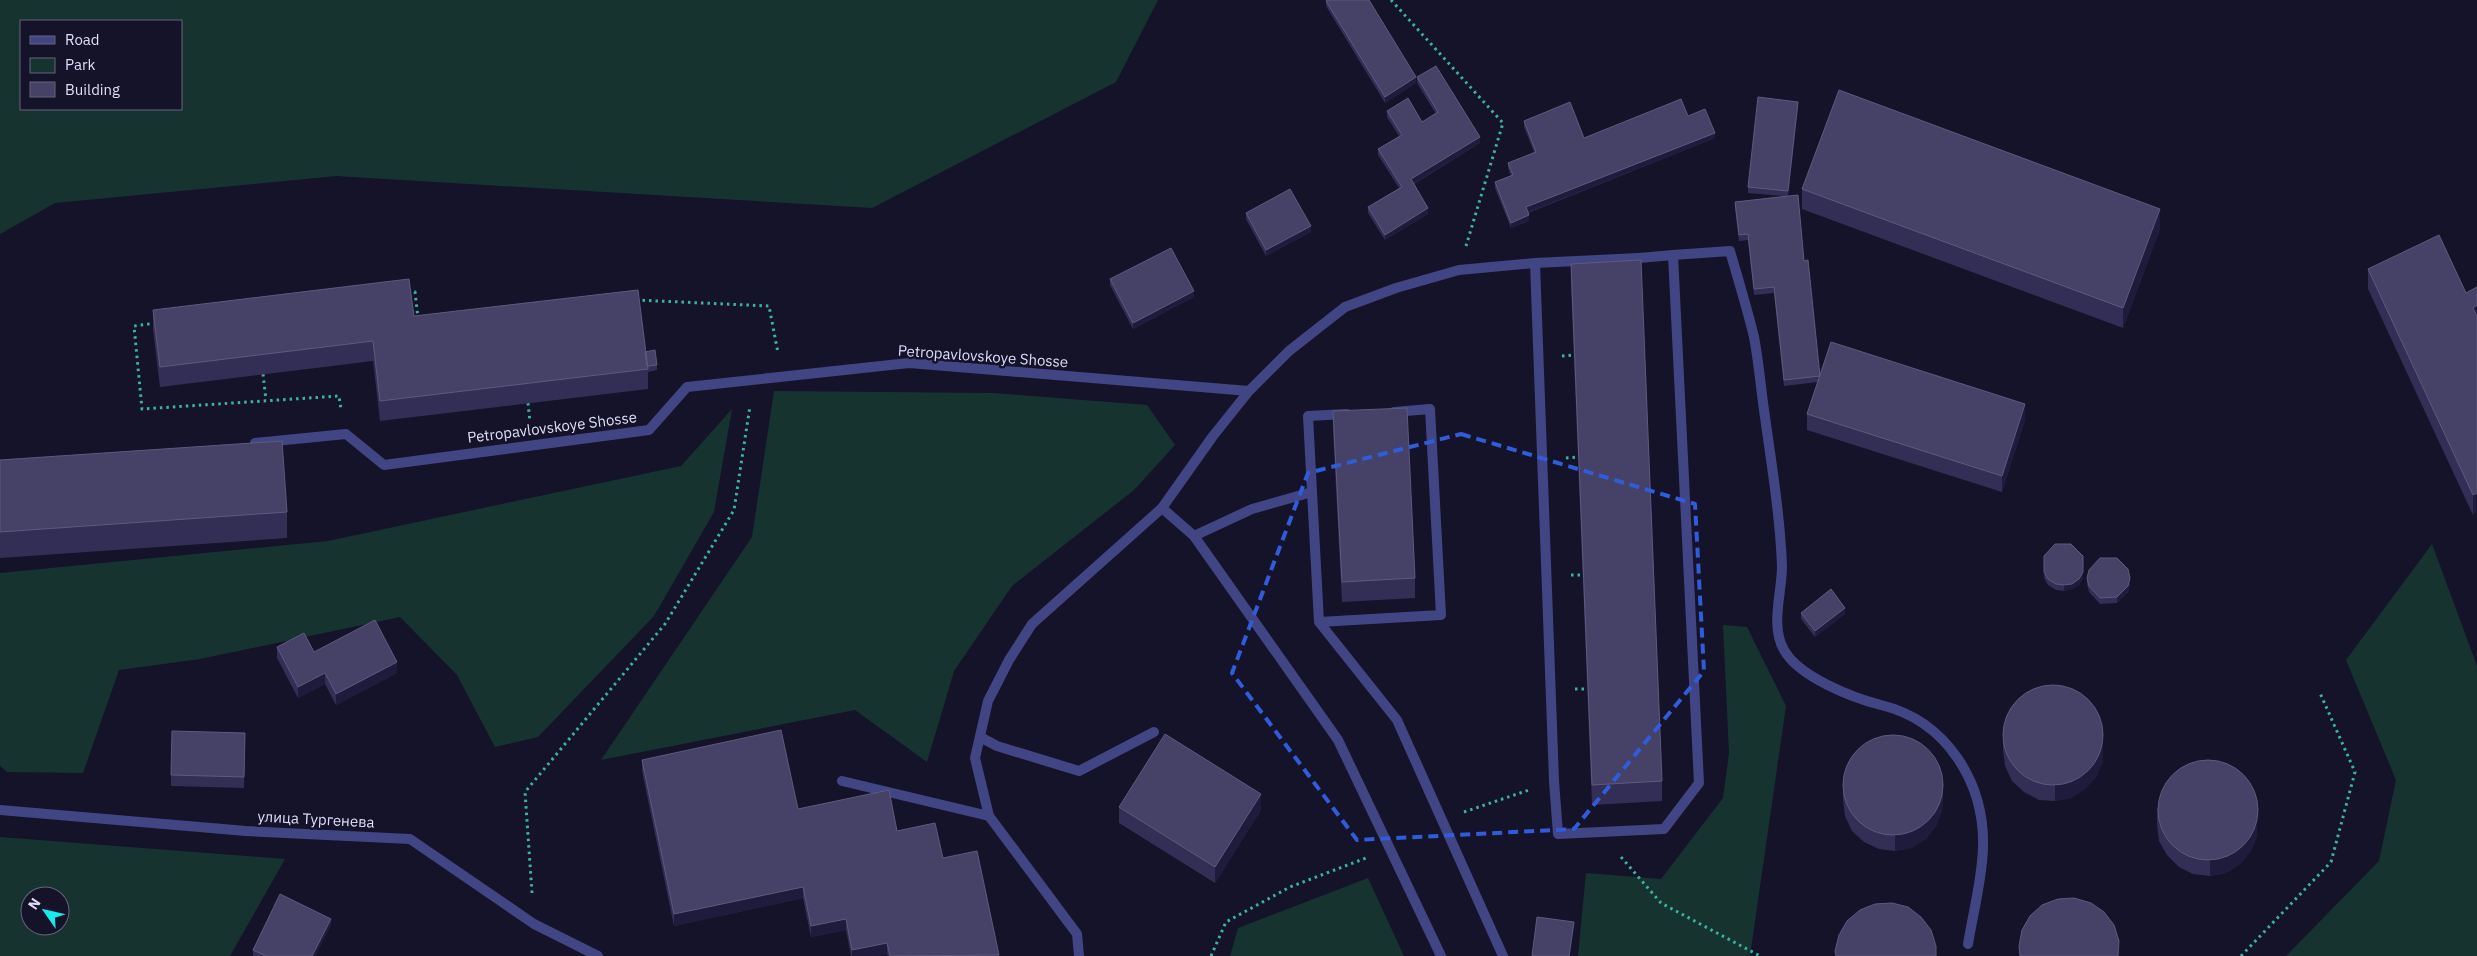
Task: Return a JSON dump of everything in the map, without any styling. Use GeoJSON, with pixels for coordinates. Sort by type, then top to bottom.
{"type":"FeatureCollection","features":[{"type":"Feature","properties":{"kind":"street"},"geometry":{"type":"LineString","coordinates":[[1079,956],[1077,934],[989,816],[975,758],[988,701],[1009,660],[1032,624],[1162,508],[1213,436],[1249,391],[1288,351],[1345,308],[1396,288],[1459,270],[1535,263],[1730,251],[1754,338],[1775,486],[1782,575],[1778,624],[1779,637],[1784,651],[1796,664],[1843,693],[1899,711],[1930,727],[1956,754],[1973,786],[1982,822],[1983,850],[1968,944]]}},
{"type":"Feature","properties":{"kind":"street"},"geometry":{"type":"LineString","coordinates":[[1535,263],[1554,781],[1558,834],[1599,832],[1664,828],[1699,783],[1673,255]]}},
{"type":"Feature","properties":{"kind":"street","name":"Petropavlovskoye Shosse"},"geometry":{"type":"LineString","coordinates":[[247,444],[346,434],[384,465],[649,430],[687,387],[754,378],[909,363],[1249,391]]}},
{"type":"Feature","properties":{"kind":"street"},"geometry":{"type":"LineString","coordinates":[[1319,622],[1441,615],[1430,410],[1383,412]]}},
{"type":"Feature","properties":{"kind":"street"},"geometry":{"type":"LineString","coordinates":[[1355,414],[1308,416],[1319,622],[1397,720],[1444,820],[1503,956]]}},
{"type":"Feature","properties":{"kind":"street"},"geometry":{"type":"LineString","coordinates":[[1194,536],[1252,509],[1312,492]]}},
{"type":"Feature","properties":{"kind":"street"},"geometry":{"type":"LineString","coordinates":[[1162,508],[1194,536],[1338,740],[1441,956]]}},
{"type":"Feature","properties":{"kind":"street"},"geometry":{"type":"LineString","coordinates":[[980,737],[997,746],[1079,771],[1154,732]]}},
{"type":"Feature","properties":{"kind":"street"},"geometry":{"type":"LineString","coordinates":[[842,781],[989,816]]}},
{"type":"Feature","properties":{"kind":"street","name":"улица Тургенева"},"geometry":{"type":"LineString","coordinates":[[0,810],[246,831],[410,839],[534,924],[598,956]]}},
{"type":"Feature","properties":{"kind":"path"},"geometry":{"type":"LineString","coordinates":[[1391,0],[1503,123],[1459,270]]}},
{"type":"Feature","properties":{"kind":"path"},"geometry":{"type":"LineString","coordinates":[[406,293],[415,292],[418,319]]}},
{"type":"Feature","properties":{"kind":"path"},"geometry":{"type":"LineString","coordinates":[[633,300],[769,306],[782,375]]}},
{"type":"Feature","properties":{"kind":"path"},"geometry":{"type":"LineString","coordinates":[[163,322],[134,326],[142,409],[339,396]]}},
{"type":"Feature","properties":{"kind":"path"},"geometry":{"type":"LineString","coordinates":[[263,374],[266,400]]}},
{"type":"Feature","properties":{"kind":"path"},"geometry":{"type":"LineString","coordinates":[[534,924],[525,792],[665,624],[734,510],[754,378]]}},
{"type":"Feature","properties":{"kind":"path"},"geometry":{"type":"LineString","coordinates":[[2242,956],[2331,862],[2355,772],[2320,693]]}},
{"type":"Feature","properties":{"kind":"path"},"geometry":{"type":"LineString","coordinates":[[1444,820],[1554,781]]}},
{"type":"Feature","properties":{"kind":"path"},"geometry":{"type":"LineString","coordinates":[[1599,832],[1660,903],[1760,956]]}},
{"type":"Feature","properties":{"kind":"path"},"geometry":{"type":"LineString","coordinates":[[1211,956],[1226,922],[1290,887],[1390,850]]}},
{"type":"Feature","properties":{"kind":"highlighted area"},"geometry":{"type":"Polygon","coordinates":[[[1461,434],[1695,504],[1704,671],[1574,829],[1357,840],[1232,673],[1308,473],[1461,434]]]}},
{"type":"Feature","properties":{"kind":"green space"},"geometry":{"type":"Polygon","coordinates":[[[0,0],[1158,0],[1116,82],[872,208],[336,176],[55,203],[0,234],[0,0]]]}},
{"type":"Feature","properties":{"kind":"green space"},"geometry":{"type":"Polygon","coordinates":[[[774,391],[994,393],[1147,405],[1175,445],[1134,490],[1012,586],[954,671],[927,762],[855,710],[601,760],[752,537],[774,391]]]}},
{"type":"Feature","properties":{"kind":"green space"},"geometry":{"type":"Polygon","coordinates":[[[732,409],[714,512],[654,616],[538,737],[495,747],[457,675],[400,617],[200,659],[119,670],[83,773],[7,772],[0,766],[0,573],[328,541],[681,466],[732,409]]]}},
{"type":"Feature","properties":{"kind":"green space"},"geometry":{"type":"Polygon","coordinates":[[[2432,544],[2477,666],[2477,956],[2286,956],[2379,861],[2396,780],[2346,660],[2432,544]]]}},
{"type":"Feature","properties":{"kind":"green space"},"geometry":{"type":"Polygon","coordinates":[[[1723,625],[1747,627],[1786,706],[1750,956],[1578,956],[1586,873],[1661,879],[1723,798],[1729,753],[1723,625]]]}},
{"type":"Feature","properties":{"kind":"green space"},"geometry":{"type":"Polygon","coordinates":[[[0,837],[285,859],[230,956],[0,956],[0,837]]]}},
{"type":"Feature","properties":{"kind":"green space"},"geometry":{"type":"Polygon","coordinates":[[[1368,878],[1404,956],[1230,956],[1238,928],[1368,878]]]}},
{"type":"Feature","properties":{"kind":"building"},"geometry":{"type":"Polygon","coordinates":[[[1327,0],[1369,0],[1416,77],[1385,97],[1327,0]]]}},
{"type":"Feature","properties":{"kind":"building"},"geometry":{"type":"Polygon","coordinates":[[[1436,66],[1480,137],[1411,179],[1428,208],[1385,235],[1368,207],[1402,187],[1378,149],[1402,135],[1387,111],[1408,98],[1422,122],[1438,112],[1417,77],[1436,66]]]}},
{"type":"Feature","properties":{"kind":"building"},"geometry":{"type":"Polygon","coordinates":[[[1839,90],[2160,209],[2123,308],[1802,189],[1839,90]]]}},
{"type":"Feature","properties":{"kind":"building"},"geometry":{"type":"Polygon","coordinates":[[[1758,97],[1798,102],[1788,191],[1748,187],[1758,97]]]}},
{"type":"Feature","properties":{"kind":"building"},"geometry":{"type":"Polygon","coordinates":[[[1681,99],[1688,116],[1705,109],[1715,133],[1526,207],[1529,215],[1511,223],[1495,182],[1513,175],[1508,163],[1536,152],[1524,121],[1570,102],[1584,138],[1681,99]]]}},
{"type":"Feature","properties":{"kind":"building"},"geometry":{"type":"Polygon","coordinates":[[[1290,189],[1311,226],[1266,250],[1246,213],[1290,189]]]}},
{"type":"Feature","properties":{"kind":"building"},"geometry":{"type":"Polygon","coordinates":[[[1798,195],[1804,261],[1808,260],[1820,376],[1784,380],[1774,287],[1754,289],[1748,234],[1739,235],[1735,202],[1798,195]]]}},
{"type":"Feature","properties":{"kind":"building"},"geometry":{"type":"Polygon","coordinates":[[[2439,235],[2466,293],[2477,287],[2477,305],[2473,308],[2477,316],[2477,493],[2473,495],[2368,269],[2439,235]]]}},
{"type":"Feature","properties":{"kind":"building"},"geometry":{"type":"Polygon","coordinates":[[[1171,248],[1194,291],[1133,323],[1110,279],[1171,248]]]}},
{"type":"Feature","properties":{"kind":"building"},"geometry":{"type":"Polygon","coordinates":[[[1641,260],[1662,781],[1592,785],[1571,264],[1641,260]]]}},
{"type":"Feature","properties":{"kind":"building"},"geometry":{"type":"Polygon","coordinates":[[[409,279],[414,316],[638,290],[648,369],[380,401],[373,341],[160,367],[153,310],[409,279]]]}},
{"type":"Feature","properties":{"kind":"building"},"geometry":{"type":"Polygon","coordinates":[[[1831,342],[2025,404],[2002,476],[1807,414],[1831,342]]]}},
{"type":"Feature","properties":{"kind":"building"},"geometry":{"type":"Polygon","coordinates":[[[655,350],[657,365],[647,366],[645,352],[655,350]]]}},
{"type":"Feature","properties":{"kind":"building"},"geometry":{"type":"Polygon","coordinates":[[[1407,408],[1415,578],[1342,582],[1333,411],[1407,408]]]}},
{"type":"Feature","properties":{"kind":"building"},"geometry":{"type":"Polygon","coordinates":[[[282,441],[287,512],[0,532],[0,460],[282,441]]]}},
{"type":"Feature","properties":{"kind":"building"},"geometry":{"type":"Polygon","coordinates":[[[2055,544],[2071,544],[2083,556],[2083,572],[2079,579],[2072,584],[2056,584],[2048,579],[2044,572],[2044,556],[2055,544]]]}},
{"type":"Feature","properties":{"kind":"building"},"geometry":{"type":"Polygon","coordinates":[[[2100,558],[2117,558],[2128,569],[2130,578],[2128,586],[2117,597],[2100,598],[2089,586],[2087,578],[2089,570],[2100,558]]]}},
{"type":"Feature","properties":{"kind":"building"},"geometry":{"type":"Polygon","coordinates":[[[1831,589],[1845,608],[1815,631],[1801,613],[1831,589]]]}},
{"type":"Feature","properties":{"kind":"building"},"geometry":{"type":"Polygon","coordinates":[[[375,620],[397,662],[336,694],[325,673],[298,687],[277,647],[304,633],[314,652],[375,620]]]}},
{"type":"Feature","properties":{"kind":"building"},"geometry":{"type":"Polygon","coordinates":[[[2053,685],[2072,689],[2088,700],[2099,716],[2103,735],[2099,754],[2088,770],[2072,781],[2053,785],[2034,781],[2018,770],[2007,754],[2003,735],[2007,716],[2018,700],[2034,689],[2053,685]]]}},
{"type":"Feature","properties":{"kind":"building"},"geometry":{"type":"Polygon","coordinates":[[[781,730],[798,809],[889,790],[897,831],[935,823],[943,858],[977,851],[999,955],[890,956],[887,943],[852,950],[846,919],[811,926],[803,887],[674,914],[642,760],[781,730]]]}},
{"type":"Feature","properties":{"kind":"building"},"geometry":{"type":"Polygon","coordinates":[[[172,731],[245,733],[244,777],[171,775],[172,731]]]}},
{"type":"Feature","properties":{"kind":"building"},"geometry":{"type":"Polygon","coordinates":[[[1165,734],[1261,794],[1215,867],[1119,807],[1165,734]]]}},
{"type":"Feature","properties":{"kind":"building"},"geometry":{"type":"Polygon","coordinates":[[[1893,735],[1912,739],[1928,750],[1939,766],[1943,785],[1939,804],[1928,820],[1912,831],[1893,835],[1874,831],[1858,820],[1847,804],[1843,785],[1847,766],[1858,750],[1874,739],[1893,735]]]}},
{"type":"Feature","properties":{"kind":"building"},"geometry":{"type":"Polygon","coordinates":[[[2208,760],[2227,764],[2243,775],[2254,791],[2258,810],[2254,829],[2243,845],[2227,856],[2208,860],[2189,856],[2173,845],[2162,829],[2158,810],[2162,791],[2173,775],[2189,764],[2208,760]]]}},
{"type":"Feature","properties":{"kind":"building"},"geometry":{"type":"Polygon","coordinates":[[[280,894],[331,919],[312,956],[266,956],[253,950],[280,894]]]}},
{"type":"Feature","properties":{"kind":"building"},"geometry":{"type":"Polygon","coordinates":[[[2074,898],[2091,903],[2104,912],[2114,925],[2119,941],[2118,956],[2020,956],[2019,946],[2022,930],[2030,916],[2042,905],[2058,899],[2074,898]]]}},
{"type":"Feature","properties":{"kind":"building"},"geometry":{"type":"Polygon","coordinates":[[[1892,903],[1908,907],[1921,917],[1931,930],[1936,946],[1936,956],[1836,956],[1835,951],[1839,935],[1847,921],[1860,910],[1875,904],[1892,903]]]}},
{"type":"Feature","properties":{"kind":"building"},"geometry":{"type":"Polygon","coordinates":[[[1537,917],[1574,922],[1569,956],[1532,956],[1537,917]]]}}]}
